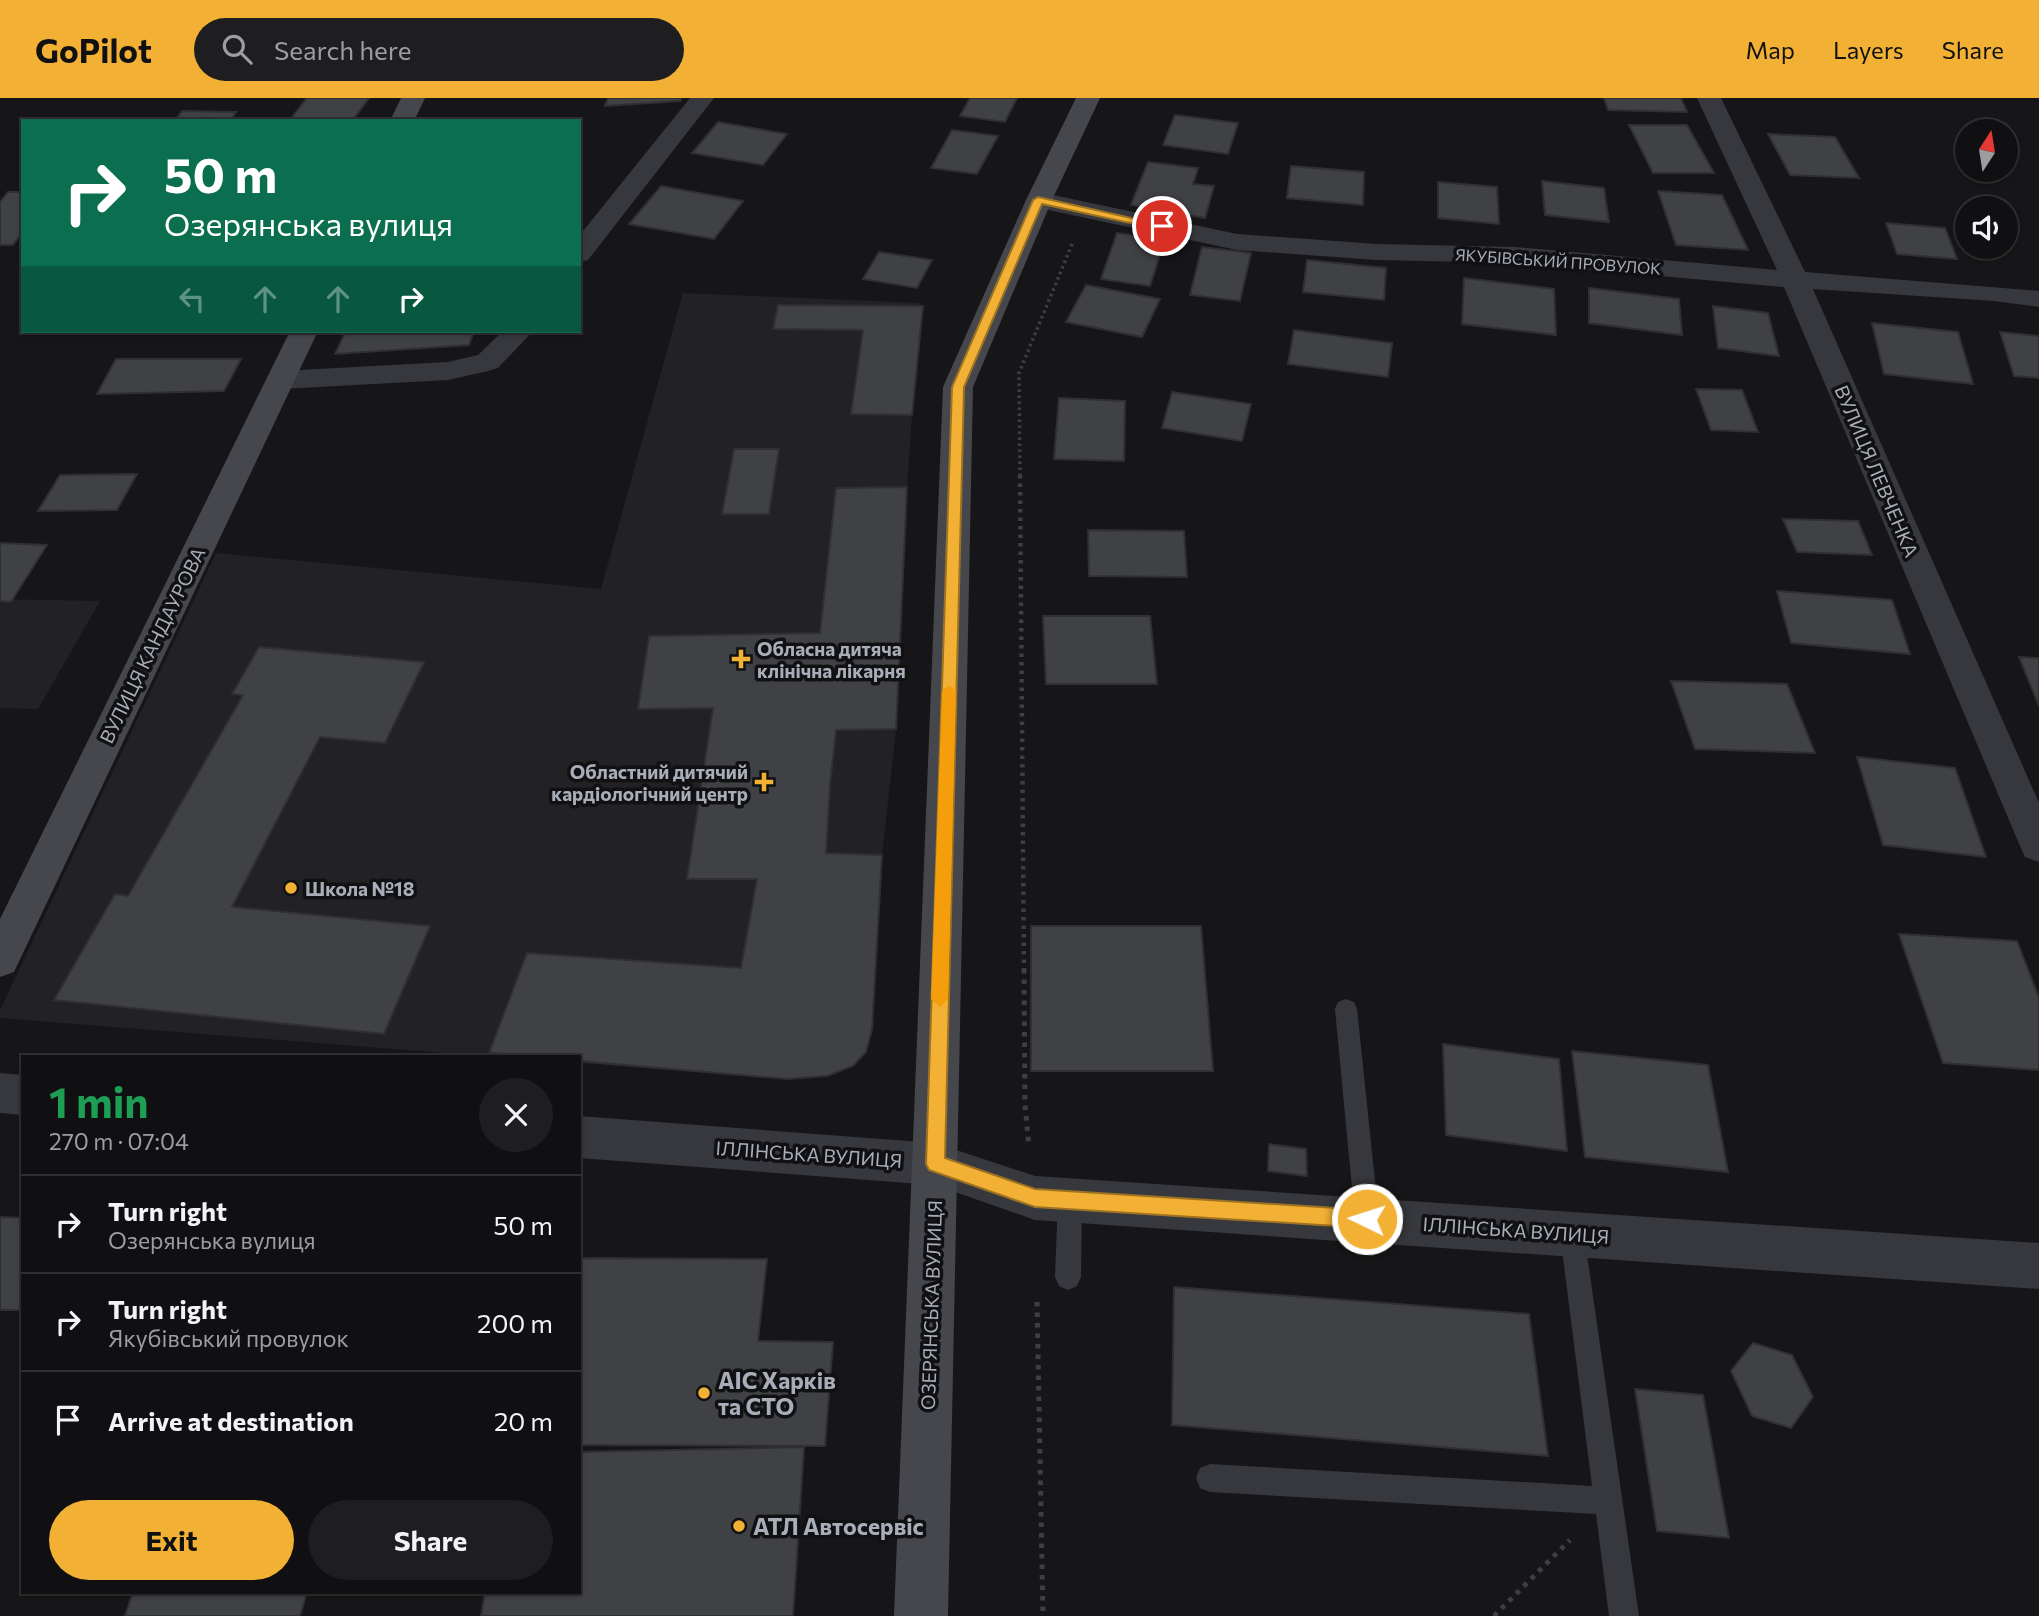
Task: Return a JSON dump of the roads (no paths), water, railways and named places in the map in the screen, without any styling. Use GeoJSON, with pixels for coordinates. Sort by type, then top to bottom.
{"type":"FeatureCollection","features":[{"type":"Feature","properties":{"kind":"main road"},"geometry":{"type":"LineString","coordinates":[[403,119],[413,98]]}},
{"type":"Feature","properties":{"kind":"main road","name":"ОЗЕРЯНСЬКА ВУЛИЦЯ"},"geometry":{"type":"LineString","coordinates":[[921,1616],[958,387],[1038,200],[1088,98]]}},
{"type":"Feature","properties":{"kind":"main road","name":"ВУЛИЦЯ КАНДАУРОВА"},"geometry":{"type":"LineString","coordinates":[[0,960],[303,333]]}},
{"type":"Feature","properties":{"kind":"street"},"geometry":{"type":"LineString","coordinates":[[581,251],[702,98]]}},
{"type":"Feature","properties":{"kind":"street","name":"ВУЛИЦЯ ЛЕВЧЕНКА"},"geometry":{"type":"LineString","coordinates":[[1709,98],[1795,280],[2039,846]]}},
{"type":"Feature","properties":{"kind":"street","name":"ЯКУБІВСЬКИЙ ПРОВУЛОК"},"geometry":{"type":"LineString","coordinates":[[1038,200],[1237,242],[1377,252],[1516,255],[1795,280],[1994,293],[2039,299]]}},
{"type":"Feature","properties":{"kind":"street"},"geometry":{"type":"LineString","coordinates":[[281,380],[448,371],[488,362],[517,333]]}},
{"type":"Feature","properties":{"kind":"street"},"geometry":{"type":"LineString","coordinates":[[0,1093],[21,1095]]}},
{"type":"Feature","properties":{"kind":"street","name":"ІЛЛІНСЬКА ВУЛИЦЯ"},"geometry":{"type":"LineString","coordinates":[[581,1137],[935,1164],[1052,1198],[2039,1266]]}},
{"type":"Feature","properties":{"kind":"lane"},"geometry":{"type":"LineString","coordinates":[[1346,1009],[1367,1219]]}},
{"type":"Feature","properties":{"kind":"lane"},"geometry":{"type":"LineString","coordinates":[[1052,1198],[1068,1278]]}},
{"type":"Feature","properties":{"kind":"lane"},"geometry":{"type":"LineString","coordinates":[[1573,1234],[1624,1616]]}},
{"type":"Feature","properties":{"kind":"lane"},"geometry":{"type":"LineString","coordinates":[[1210,1478],[1608,1501]]}},
{"type":"Feature","properties":{"kind":"place","name":"Обласна дитяча клінічна лікарня"},"geometry":{"type":"Point","coordinates":[741,659]}},
{"type":"Feature","properties":{"kind":"place","name":"Областний дитячий кардіологічний центр"},"geometry":{"type":"Point","coordinates":[764,782]}},
{"type":"Feature","properties":{"kind":"place","name":"Школа №18"},"geometry":{"type":"Point","coordinates":[291,888]}},
{"type":"Feature","properties":{"kind":"place","name":"АІС Харків та СТО"},"geometry":{"type":"Point","coordinates":[704,1393]}},
{"type":"Feature","properties":{"kind":"place","name":"АТЛ Автосервіс"},"geometry":{"type":"Point","coordinates":[739,1526]}}]}
